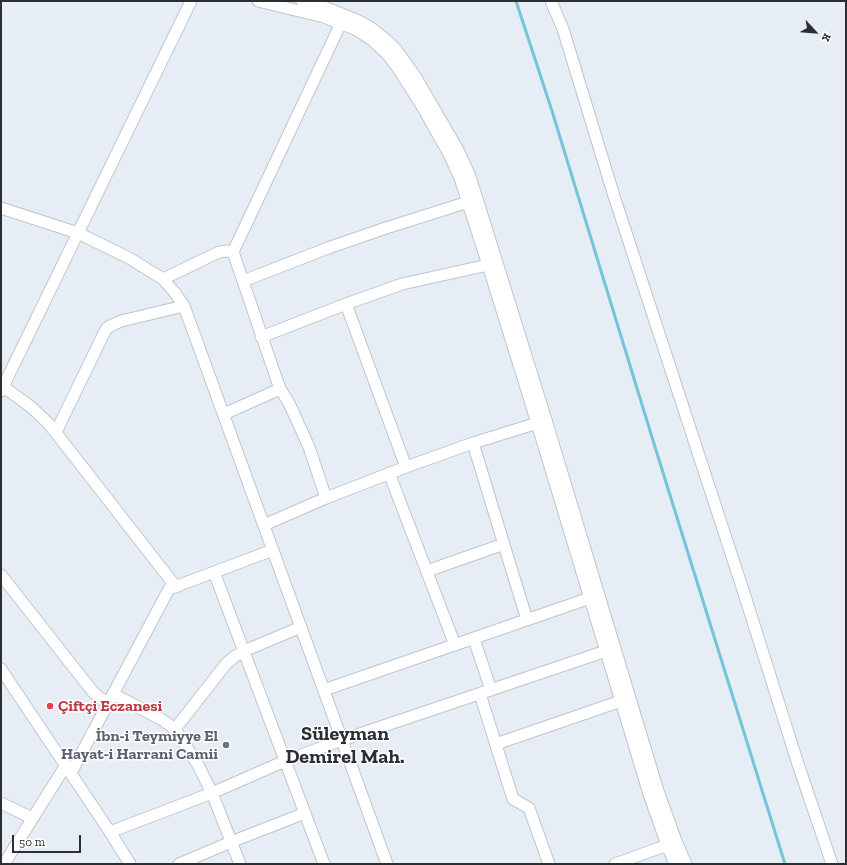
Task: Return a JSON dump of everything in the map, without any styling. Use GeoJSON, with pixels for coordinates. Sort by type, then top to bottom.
{"type":"FeatureCollection","features":[{"type":"Feature","properties":{"kind":"street"},"geometry":{"type":"LineString","coordinates":[[176,587],[56,432],[42,416],[2,387],[191,1]]}},
{"type":"Feature","properties":{"kind":"street"},"geometry":{"type":"LineString","coordinates":[[258,1],[308,12],[341,23],[355,29],[372,40],[387,54],[397,67],[422,106],[449,154],[460,178],[542,422],[590,598],[649,794],[671,843],[686,864]]}},
{"type":"Feature","properties":{"kind":"street"},"geometry":{"type":"LineString","coordinates":[[302,1],[344,14],[359,21],[377,32],[395,48],[431,102],[458,150],[468,174],[542,422],[658,791],[675,864]]}},
{"type":"Feature","properties":{"kind":"street"},"geometry":{"type":"LineString","coordinates":[[551,1],[563,29],[617,204],[742,586],[798,764],[832,864]]}},
{"type":"Feature","properties":{"kind":"street"},"geometry":{"type":"LineString","coordinates":[[326,498],[303,434],[289,403],[280,389],[261,337],[234,252],[341,23]]}},
{"type":"Feature","properties":{"kind":"street"},"geometry":{"type":"LineString","coordinates":[[243,281],[386,228],[468,202]]}},
{"type":"Feature","properties":{"kind":"street"},"geometry":{"type":"LineString","coordinates":[[1,208],[78,233],[129,258],[163,279],[184,306],[387,864]]}},
{"type":"Feature","properties":{"kind":"street"},"geometry":{"type":"LineString","coordinates":[[163,279],[219,252],[234,252]]}},
{"type":"Feature","properties":{"kind":"street"},"geometry":{"type":"LineString","coordinates":[[261,337],[402,284],[488,265]]}},
{"type":"Feature","properties":{"kind":"street"},"geometry":{"type":"LineString","coordinates":[[346,304],[406,467]]}},
{"type":"Feature","properties":{"kind":"street"},"geometry":{"type":"LineString","coordinates":[[56,432],[106,329],[121,321],[184,306]]}},
{"type":"Feature","properties":{"kind":"street"},"geometry":{"type":"LineString","coordinates":[[224,414],[280,389]]}},
{"type":"Feature","properties":{"kind":"street"},"geometry":{"type":"LineString","coordinates":[[264,525],[389,473],[473,443],[542,422]]}},
{"type":"Feature","properties":{"kind":"street"},"geometry":{"type":"LineString","coordinates":[[473,443],[527,620]]}},
{"type":"Feature","properties":{"kind":"street"},"geometry":{"type":"LineString","coordinates":[[389,473],[455,645]]}},
{"type":"Feature","properties":{"kind":"street"},"geometry":{"type":"LineString","coordinates":[[427,571],[504,544]]}},
{"type":"Feature","properties":{"kind":"street"},"geometry":{"type":"LineString","coordinates":[[4,864],[32,818],[68,769],[111,698],[169,589],[273,550]]}},
{"type":"Feature","properties":{"kind":"street"},"geometry":{"type":"LineString","coordinates":[[214,572],[324,864]]}},
{"type":"Feature","properties":{"kind":"street"},"geometry":{"type":"LineString","coordinates":[[1,575],[93,692],[100,698],[111,698],[161,719],[175,729],[198,765],[212,793],[240,864]]}},
{"type":"Feature","properties":{"kind":"street"},"geometry":{"type":"LineString","coordinates":[[324,690],[590,598]]}},
{"type":"Feature","properties":{"kind":"street"},"geometry":{"type":"LineString","coordinates":[[175,729],[226,664],[234,657],[244,651],[301,627]]}},
{"type":"Feature","properties":{"kind":"street"},"geometry":{"type":"LineString","coordinates":[[474,638],[491,690]]}},
{"type":"Feature","properties":{"kind":"street"},"geometry":{"type":"LineString","coordinates":[[110,832],[212,793],[285,761],[342,740],[606,651]]}},
{"type":"Feature","properties":{"kind":"street"},"geometry":{"type":"LineString","coordinates":[[2,675],[68,769],[130,864]]}},
{"type":"Feature","properties":{"kind":"street"},"geometry":{"type":"LineString","coordinates":[[480,694],[513,799],[529,808],[549,864]]}},
{"type":"Feature","properties":{"kind":"street"},"geometry":{"type":"LineString","coordinates":[[496,744],[621,701]]}},
{"type":"Feature","properties":{"kind":"street"},"geometry":{"type":"LineString","coordinates":[[1,803],[32,818]]}},
{"type":"Feature","properties":{"kind":"street"},"geometry":{"type":"LineString","coordinates":[[179,864],[305,813]]}},
{"type":"Feature","properties":{"kind":"street"},"geometry":{"type":"LineString","coordinates":[[615,864],[671,843]]}},
{"type":"Feature","properties":{"kind":"waterway"},"geometry":{"type":"LineString","coordinates":[[516,1],[552,111],[785,864]]}},
{"type":"Feature","properties":{"kind":"place","name":"Çiftçi Eczanesi"},"geometry":{"type":"Point","coordinates":[50,706]}},
{"type":"Feature","properties":{"kind":"place","name":"İbn-i Teymiyye El Hayat-i Harrani Camii"},"geometry":{"type":"Point","coordinates":[226,745]}},
{"type":"Feature","properties":{"kind":"district","name":"Süleyman Demirel Mah."},"geometry":{"type":"Point","coordinates":[345,746]}}]}
